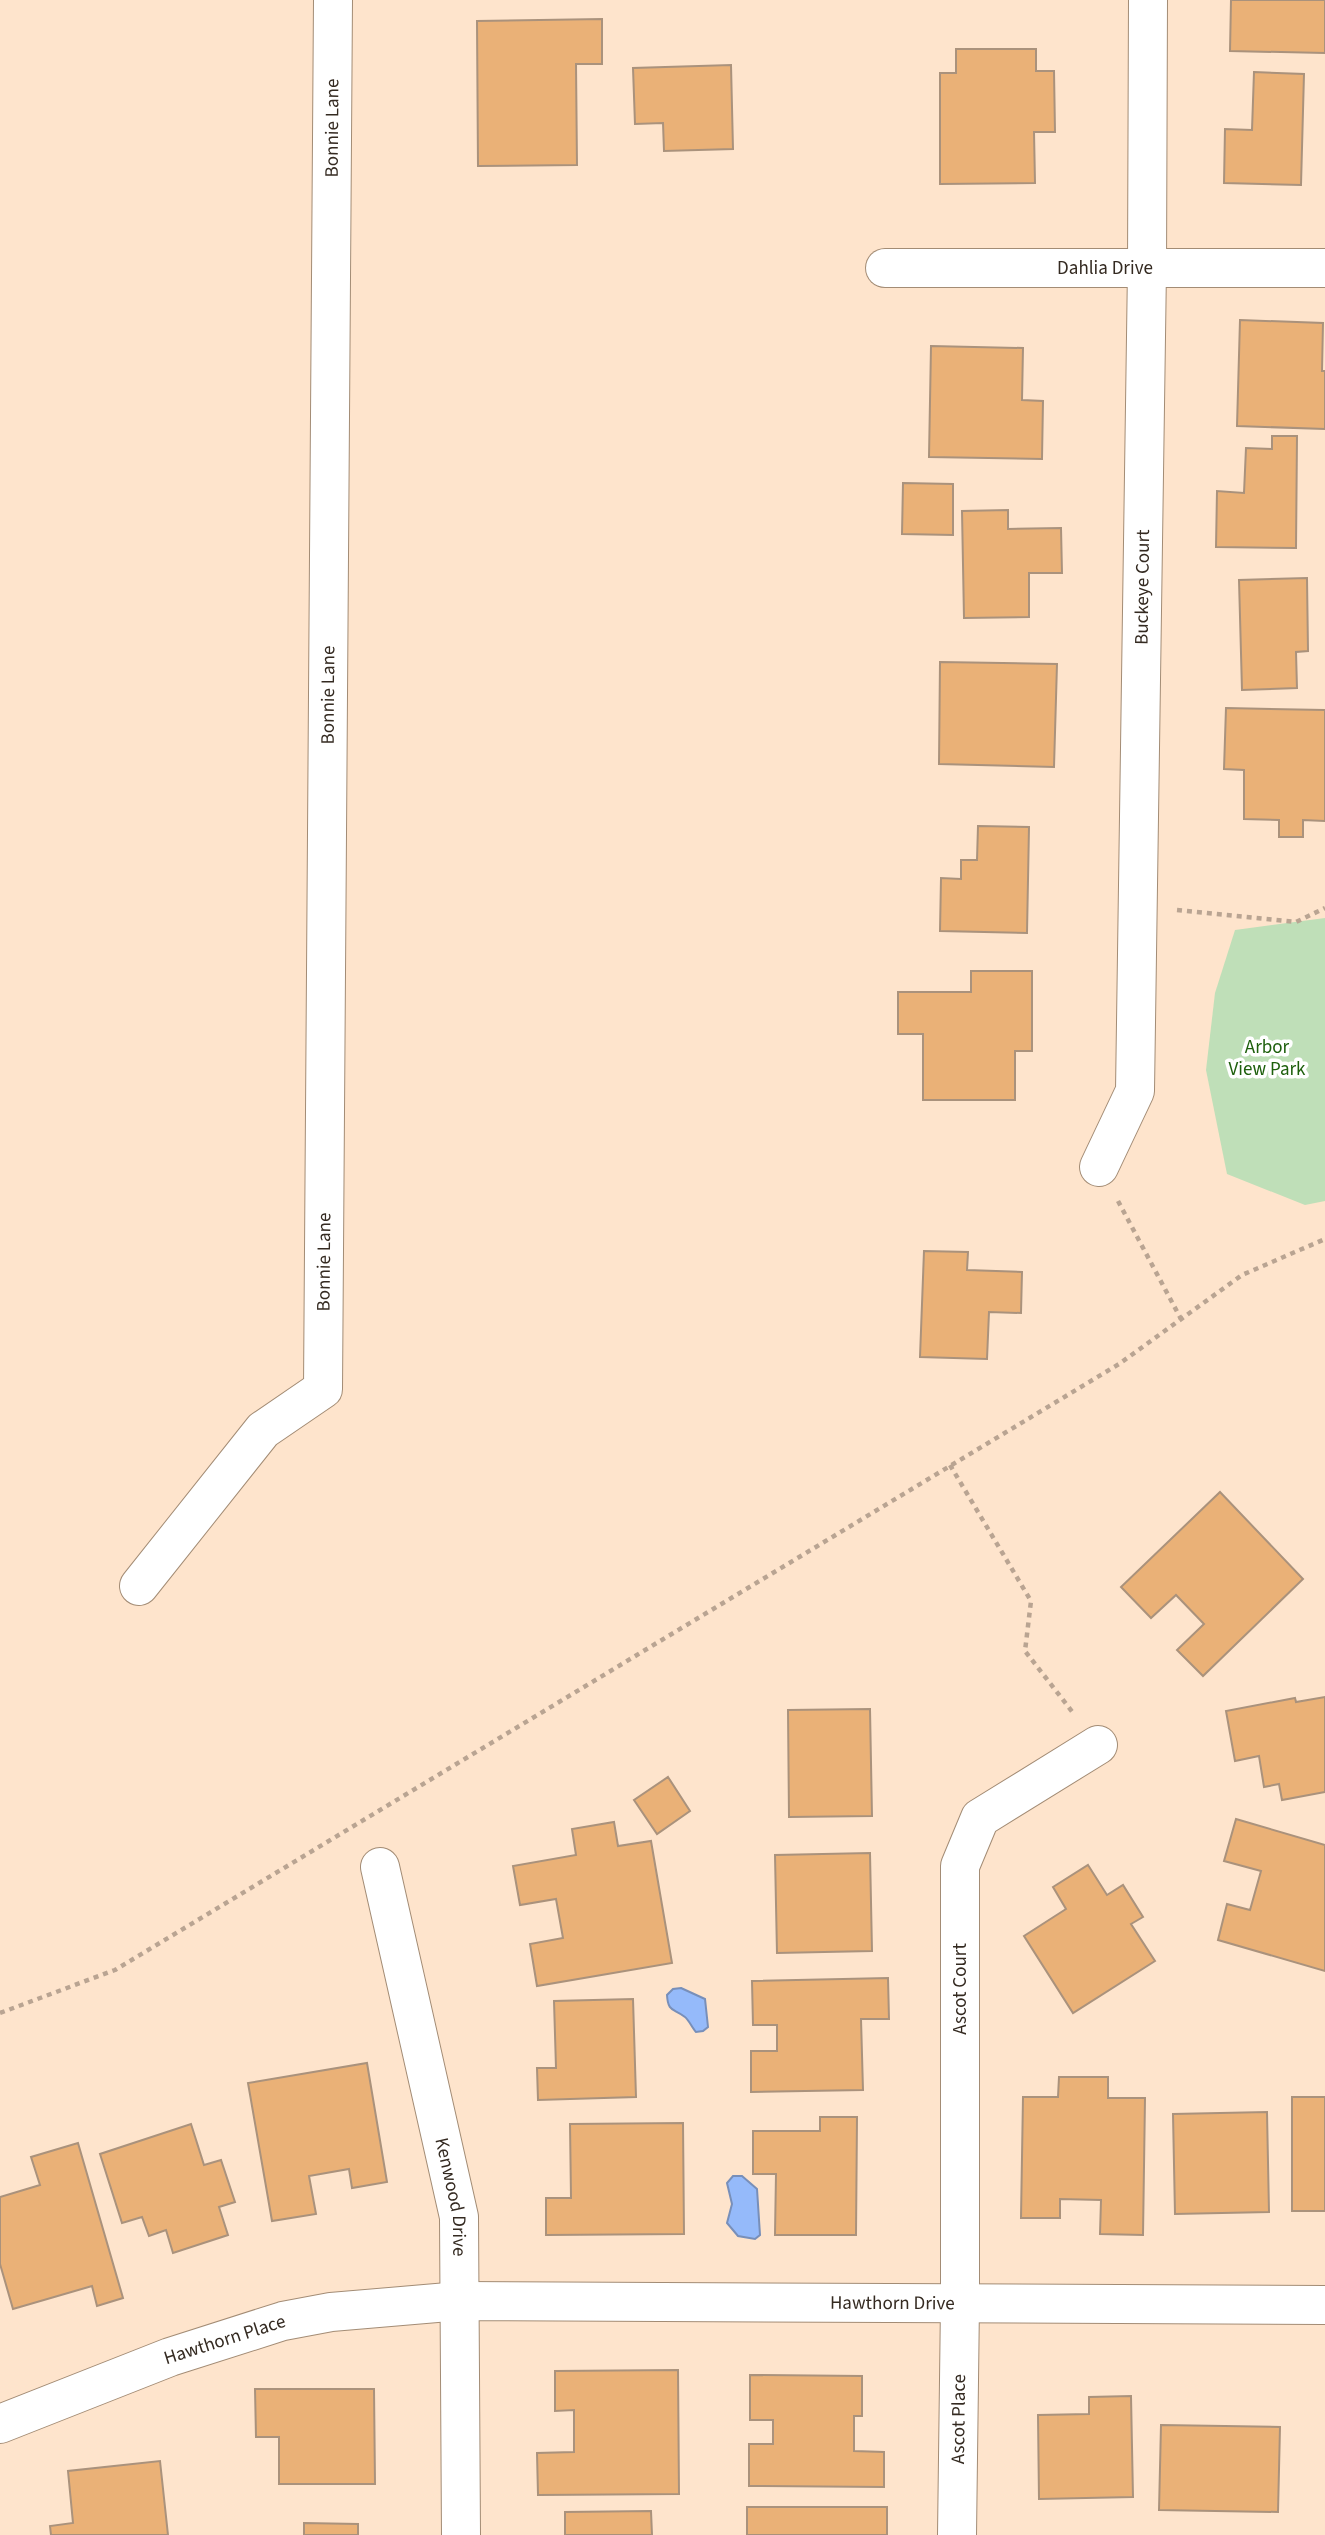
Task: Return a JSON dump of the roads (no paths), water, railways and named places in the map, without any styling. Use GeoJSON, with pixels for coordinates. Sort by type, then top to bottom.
{"type":"FeatureCollection","features":[{"type":"Feature","properties":{"kind":"street","name":"Bonnie Lane"},"geometry":{"type":"LineString","coordinates":[[139,1586],[263,1430],[323,1389],[333,0]]}},
{"type":"Feature","properties":{"kind":"street","name":"Buckeye Court"},"geometry":{"type":"LineString","coordinates":[[1099,1167],[1135,1091],[1147,268],[1148,0]]}},
{"type":"Feature","properties":{"kind":"street","name":"Dahlia Drive"},"geometry":{"type":"LineString","coordinates":[[885,268],[1325,268]]}},
{"type":"Feature","properties":{"kind":"street","name":"Ascot Court"},"geometry":{"type":"LineString","coordinates":[[960,2303],[960,1866],[980,1818],[1098,1745]]}},
{"type":"Feature","properties":{"kind":"street","name":"Kenwood Drive"},"geometry":{"type":"LineString","coordinates":[[380,1867],[459,2217],[461,2535]]}},
{"type":"Feature","properties":{"kind":"street","name":"Hawthorn Drive"},"geometry":{"type":"LineString","coordinates":[[460,2301],[1325,2305]]}},
{"type":"Feature","properties":{"kind":"street","name":"Hawthorn Place"},"geometry":{"type":"LineString","coordinates":[[0,2424],[170,2357],[283,2321],[331,2312],[460,2301]]}},
{"type":"Feature","properties":{"kind":"street","name":"Ascot Place"},"geometry":{"type":"LineString","coordinates":[[957,2535],[960,2303]]}},
{"type":"Feature","properties":{"kind":"water"},"geometry":{"type":"Polygon","coordinates":[[[681,1988],[705,1999],[708,2027],[703,2031],[696,2032],[686,2018],[669,2005],[667,1995],[673,1989],[681,1988]]]}},
{"type":"Feature","properties":{"kind":"water"},"geometry":{"type":"Polygon","coordinates":[[[733,2176],[742,2176],[757,2189],[760,2235],[755,2239],[738,2236],[727,2223],[732,2204],[727,2183],[733,2176]]]}},
{"type":"Feature","properties":{"kind":"park label","name":"Arbor View Park"},"geometry":{"type":"Point","coordinates":[1267,1058]}}]}
